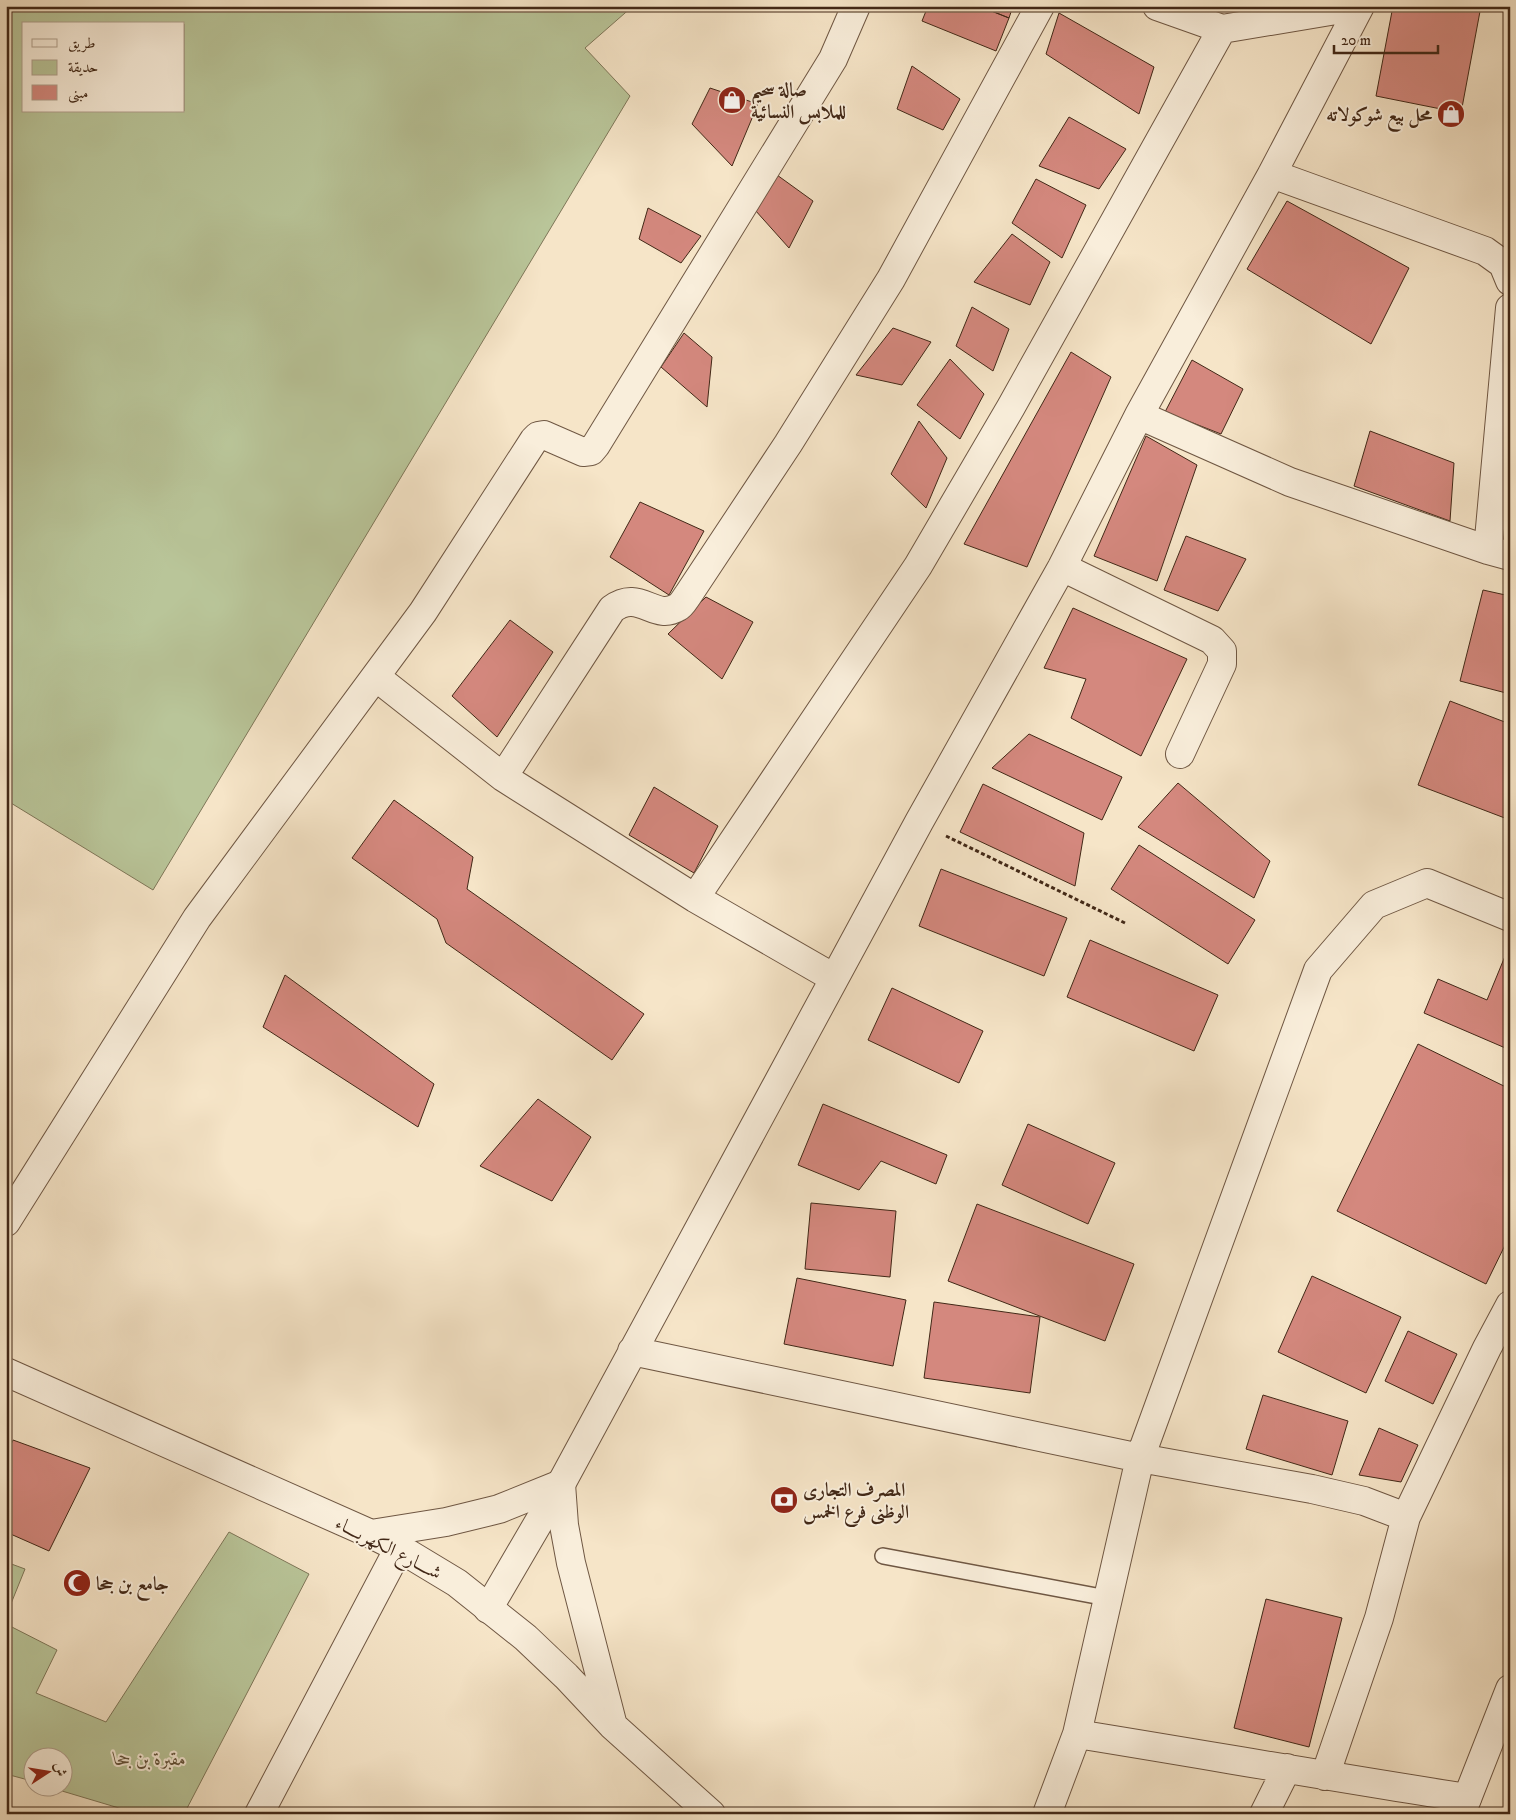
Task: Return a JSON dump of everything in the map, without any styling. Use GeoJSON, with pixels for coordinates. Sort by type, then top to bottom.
{"type":"FeatureCollection","features":[{"type":"Feature","properties":{"kind":"street"},"geometry":{"type":"LineString","coordinates":[[6,1222],[197,918],[423,612],[534,440],[538,436],[544,435],[583,452],[591,451],[596,445],[833,59],[856,6]]}},
{"type":"Feature","properties":{"kind":"street"},"geometry":{"type":"LineString","coordinates":[[503,776],[612,609],[620,603],[633,601],[662,612],[678,607],[688,595],[788,444],[891,279],[1040,6]]}},
{"type":"Feature","properties":{"kind":"street"},"geometry":{"type":"LineString","coordinates":[[1156,6],[1222,29],[1360,6]]}},
{"type":"Feature","properties":{"kind":"street"},"geometry":{"type":"LineString","coordinates":[[488,1609],[561,1484],[918,822],[1062,567],[1139,415],[1272,174],[1360,6]]}},
{"type":"Feature","properties":{"kind":"street"},"geometry":{"type":"LineString","coordinates":[[695,898],[918,566],[1012,407],[1222,29]]}},
{"type":"Feature","properties":{"kind":"street"},"geometry":{"type":"LineString","coordinates":[[1272,174],[1485,251],[1503,264],[1510,281]]}},
{"type":"Feature","properties":{"kind":"street"},"geometry":{"type":"LineString","coordinates":[[1139,415],[1290,482],[1499,553],[1510,308]]}},
{"type":"Feature","properties":{"kind":"street"},"geometry":{"type":"LineString","coordinates":[[1062,567],[1212,640],[1222,651],[1222,664],[1180,754]]}},
{"type":"Feature","properties":{"kind":"street"},"geometry":{"type":"LineString","coordinates":[[376,677],[503,776],[695,898],[834,978]]}},
{"type":"Feature","properties":{"kind":"street"},"geometry":{"type":"LineString","coordinates":[[1047,1814],[1076,1734],[1140,1458],[1318,970],[1374,905],[1428,883],[1510,917]]}},
{"type":"Feature","properties":{"kind":"street"},"geometry":{"type":"LineString","coordinates":[[1326,1776],[1379,1618],[1406,1517],[1487,1348],[1510,1305]]}},
{"type":"Feature","properties":{"kind":"street"},"geometry":{"type":"LineString","coordinates":[[632,1352],[1140,1458],[1312,1489],[1364,1502],[1406,1517]]}},
{"type":"Feature","properties":{"kind":"street","name":"شــــارع الكهربــــاء"},"geometry":{"type":"LineString","coordinates":[[6,1372],[371,1534],[399,1548],[457,1583],[526,1638],[566,1676],[612,1725],[710,1814]]}},
{"type":"Feature","properties":{"kind":"street"},"geometry":{"type":"LineString","coordinates":[[371,1534],[446,1522],[499,1509],[561,1484]]}},
{"type":"Feature","properties":{"kind":"street"},"geometry":{"type":"LineString","coordinates":[[561,1484],[564,1525],[571,1563],[612,1725]]}},
{"type":"Feature","properties":{"kind":"street"},"geometry":{"type":"LineString","coordinates":[[259,1814],[399,1548]]}},
{"type":"Feature","properties":{"kind":"street"},"geometry":{"type":"LineString","coordinates":[[1076,1734],[1287,1768],[1464,1806],[1510,1689]]}},
{"type":"Feature","properties":{"kind":"street"},"geometry":{"type":"LineString","coordinates":[[1264,1814],[1287,1768]]}},
{"type":"Feature","properties":{"kind":"lane"},"geometry":{"type":"LineString","coordinates":[[883,1556],[1108,1598]]}},
{"type":"Feature","properties":{"kind":"path"},"geometry":{"type":"LineString","coordinates":[[918,822],[1127,924]]}},
{"type":"Feature","properties":{"kind":"green space"},"geometry":{"type":"Polygon","coordinates":[[[6,6],[633,6],[585,48],[630,96],[153,890],[6,800],[6,6]]]}},
{"type":"Feature","properties":{"kind":"green space","name":"مقبرة بن جحا"},"geometry":{"type":"Polygon","coordinates":[[[229,1532],[309,1574],[184,1814],[139,1814],[72,1794],[72,1748],[22,1748],[22,1778],[6,1774],[6,1624],[57,1650],[36,1693],[106,1722],[229,1532]]]}},
{"type":"Feature","properties":{"kind":"green space"},"geometry":{"type":"Polygon","coordinates":[[[6,1562],[25,1569],[6,1616],[6,1562]]]}},
{"type":"Feature","properties":{"kind":"building"},"geometry":{"type":"Polygon","coordinates":[[[928,6],[979,6],[1009,18],[996,51],[922,21],[928,6]]]}},
{"type":"Feature","properties":{"kind":"building"},"geometry":{"type":"Polygon","coordinates":[[[979,6],[1013,6],[1009,18],[979,6]]]}},
{"type":"Feature","properties":{"kind":"building"},"geometry":{"type":"Polygon","coordinates":[[[1393,6],[1481,6],[1461,113],[1376,96],[1393,6]]]}},
{"type":"Feature","properties":{"kind":"building"},"geometry":{"type":"Polygon","coordinates":[[[1059,13],[1154,67],[1139,114],[1046,54],[1059,13]]]}},
{"type":"Feature","properties":{"kind":"building"},"geometry":{"type":"Polygon","coordinates":[[[912,66],[960,99],[943,130],[897,109],[912,66]]]}},
{"type":"Feature","properties":{"kind":"building"},"geometry":{"type":"Polygon","coordinates":[[[710,88],[758,104],[732,166],[692,124],[710,88]]]}},
{"type":"Feature","properties":{"kind":"building"},"geometry":{"type":"Polygon","coordinates":[[[1069,117],[1126,149],[1099,189],[1039,166],[1069,117]]]}},
{"type":"Feature","properties":{"kind":"building"},"geometry":{"type":"Polygon","coordinates":[[[777,175],[813,201],[789,248],[755,210],[777,175]]]}},
{"type":"Feature","properties":{"kind":"building"},"geometry":{"type":"Polygon","coordinates":[[[1036,179],[1086,205],[1062,258],[1012,223],[1036,179]]]}},
{"type":"Feature","properties":{"kind":"building"},"geometry":{"type":"Polygon","coordinates":[[[1287,201],[1409,268],[1371,344],[1247,269],[1287,201]]]}},
{"type":"Feature","properties":{"kind":"building"},"geometry":{"type":"Polygon","coordinates":[[[648,208],[701,236],[681,263],[639,239],[648,208]]]}},
{"type":"Feature","properties":{"kind":"building"},"geometry":{"type":"Polygon","coordinates":[[[1012,234],[1050,262],[1030,305],[974,282],[1012,234]]]}},
{"type":"Feature","properties":{"kind":"building"},"geometry":{"type":"Polygon","coordinates":[[[972,307],[1009,329],[993,371],[956,346],[972,307]]]}},
{"type":"Feature","properties":{"kind":"building"},"geometry":{"type":"Polygon","coordinates":[[[893,328],[931,342],[902,385],[856,375],[893,328]]]}},
{"type":"Feature","properties":{"kind":"building"},"geometry":{"type":"Polygon","coordinates":[[[684,333],[712,357],[707,407],[661,367],[684,333]]]}},
{"type":"Feature","properties":{"kind":"building"},"geometry":{"type":"Polygon","coordinates":[[[1071,352],[1111,377],[1027,567],[964,544],[1071,352]]]}},
{"type":"Feature","properties":{"kind":"building"},"geometry":{"type":"Polygon","coordinates":[[[950,359],[984,394],[960,439],[917,405],[950,359]]]}},
{"type":"Feature","properties":{"kind":"building"},"geometry":{"type":"Polygon","coordinates":[[[1192,360],[1243,389],[1221,434],[1165,412],[1192,360]]]}},
{"type":"Feature","properties":{"kind":"building"},"geometry":{"type":"Polygon","coordinates":[[[919,421],[947,458],[926,508],[891,474],[919,421]]]}},
{"type":"Feature","properties":{"kind":"building"},"geometry":{"type":"Polygon","coordinates":[[[1370,431],[1454,463],[1450,521],[1354,486],[1370,431]]]}},
{"type":"Feature","properties":{"kind":"building"},"geometry":{"type":"Polygon","coordinates":[[[1146,436],[1197,465],[1157,581],[1094,556],[1146,436]]]}},
{"type":"Feature","properties":{"kind":"building"},"geometry":{"type":"Polygon","coordinates":[[[640,502],[704,531],[669,595],[610,557],[640,502]]]}},
{"type":"Feature","properties":{"kind":"building"},"geometry":{"type":"Polygon","coordinates":[[[1186,536],[1246,559],[1218,611],[1164,590],[1186,536]]]}},
{"type":"Feature","properties":{"kind":"building"},"geometry":{"type":"Polygon","coordinates":[[[1483,590],[1510,596],[1510,694],[1460,681],[1483,590]]]}},
{"type":"Feature","properties":{"kind":"building"},"geometry":{"type":"Polygon","coordinates":[[[706,597],[753,622],[722,679],[668,634],[706,597]]]}},
{"type":"Feature","properties":{"kind":"building"},"geometry":{"type":"Polygon","coordinates":[[[1073,608],[1187,659],[1141,756],[1071,718],[1086,679],[1044,668],[1073,608]]]}},
{"type":"Feature","properties":{"kind":"building"},"geometry":{"type":"Polygon","coordinates":[[[510,620],[553,652],[497,737],[452,696],[510,620]]]}},
{"type":"Feature","properties":{"kind":"building"},"geometry":{"type":"Polygon","coordinates":[[[1450,701],[1510,724],[1510,820],[1418,785],[1450,701]]]}},
{"type":"Feature","properties":{"kind":"building"},"geometry":{"type":"Polygon","coordinates":[[[1029,734],[1122,777],[1102,820],[992,768],[1029,734]]]}},
{"type":"Feature","properties":{"kind":"building"},"geometry":{"type":"Polygon","coordinates":[[[1178,783],[1270,861],[1254,898],[1138,827],[1178,783]]]}},
{"type":"Feature","properties":{"kind":"building"},"geometry":{"type":"Polygon","coordinates":[[[983,784],[1084,833],[1075,886],[960,832],[983,784]]]}},
{"type":"Feature","properties":{"kind":"building"},"geometry":{"type":"Polygon","coordinates":[[[654,787],[718,826],[694,873],[629,835],[654,787]]]}},
{"type":"Feature","properties":{"kind":"building"},"geometry":{"type":"Polygon","coordinates":[[[394,800],[473,857],[467,889],[644,1014],[612,1060],[446,943],[437,919],[352,858],[394,800]]]}},
{"type":"Feature","properties":{"kind":"building"},"geometry":{"type":"Polygon","coordinates":[[[1139,845],[1255,920],[1228,964],[1111,889],[1139,845]]]}},
{"type":"Feature","properties":{"kind":"building"},"geometry":{"type":"Polygon","coordinates":[[[941,869],[1067,918],[1044,976],[919,926],[941,869]]]}},
{"type":"Feature","properties":{"kind":"building"},"geometry":{"type":"Polygon","coordinates":[[[1090,940],[1218,995],[1194,1051],[1067,997],[1090,940]]]}},
{"type":"Feature","properties":{"kind":"building"},"geometry":{"type":"Polygon","coordinates":[[[1510,944],[1510,1050],[1424,1013],[1438,979],[1487,1000],[1510,944]]]}},
{"type":"Feature","properties":{"kind":"building"},"geometry":{"type":"Polygon","coordinates":[[[285,975],[434,1084],[418,1127],[263,1027],[285,975]]]}},
{"type":"Feature","properties":{"kind":"building"},"geometry":{"type":"Polygon","coordinates":[[[892,988],[983,1031],[959,1083],[868,1040],[892,988]]]}},
{"type":"Feature","properties":{"kind":"building"},"geometry":{"type":"Polygon","coordinates":[[[1418,1044],[1510,1089],[1510,1235],[1486,1284],[1337,1211],[1418,1044]]]}},
{"type":"Feature","properties":{"kind":"building"},"geometry":{"type":"Polygon","coordinates":[[[538,1099],[591,1137],[552,1201],[480,1166],[538,1099]]]}},
{"type":"Feature","properties":{"kind":"building"},"geometry":{"type":"Polygon","coordinates":[[[823,1104],[947,1155],[936,1184],[881,1161],[859,1190],[798,1165],[823,1104]]]}},
{"type":"Feature","properties":{"kind":"building"},"geometry":{"type":"Polygon","coordinates":[[[1028,1124],[1115,1163],[1088,1224],[1002,1185],[1028,1124]]]}},
{"type":"Feature","properties":{"kind":"building"},"geometry":{"type":"Polygon","coordinates":[[[811,1203],[896,1211],[890,1277],[805,1269],[811,1203]]]}},
{"type":"Feature","properties":{"kind":"building"},"geometry":{"type":"Polygon","coordinates":[[[977,1204],[1134,1264],[1105,1341],[948,1281],[977,1204]]]}},
{"type":"Feature","properties":{"kind":"building"},"geometry":{"type":"Polygon","coordinates":[[[1312,1276],[1401,1317],[1366,1393],[1278,1352],[1312,1276]]]}},
{"type":"Feature","properties":{"kind":"building"},"geometry":{"type":"Polygon","coordinates":[[[797,1278],[906,1300],[893,1366],[784,1344],[797,1278]]]}},
{"type":"Feature","properties":{"kind":"building"},"geometry":{"type":"Polygon","coordinates":[[[934,1302],[1040,1317],[1030,1393],[924,1378],[934,1302]]]}},
{"type":"Feature","properties":{"kind":"building"},"geometry":{"type":"Polygon","coordinates":[[[1408,1331],[1457,1354],[1433,1404],[1385,1381],[1408,1331]]]}},
{"type":"Feature","properties":{"kind":"building"},"geometry":{"type":"Polygon","coordinates":[[[1263,1395],[1348,1421],[1332,1475],[1246,1449],[1263,1395]]]}},
{"type":"Feature","properties":{"kind":"building"},"geometry":{"type":"Polygon","coordinates":[[[1379,1428],[1418,1445],[1401,1482],[1359,1475],[1379,1428]]]}},
{"type":"Feature","properties":{"kind":"building"},"geometry":{"type":"Polygon","coordinates":[[[13,1440],[90,1468],[49,1551],[6,1532],[6,1455],[13,1440]]]}},
{"type":"Feature","properties":{"kind":"building"},"geometry":{"type":"Polygon","coordinates":[[[1266,1599],[1342,1618],[1309,1747],[1234,1728],[1266,1599]]]}},
{"type":"Feature","properties":{"kind":"place","name":"صالة سحيم للملابس النسائية"},"geometry":{"type":"Point","coordinates":[732,100]}},
{"type":"Feature","properties":{"kind":"place","name":"محل بيع شوكولاته"},"geometry":{"type":"Point","coordinates":[1451,114]}},
{"type":"Feature","properties":{"kind":"place","name":"المصرف التجارى الوظنى فرع الخمس"},"geometry":{"type":"Point","coordinates":[784,1500]}},
{"type":"Feature","properties":{"kind":"place","name":"جامع بن جحا"},"geometry":{"type":"Point","coordinates":[77,1583]}}]}
